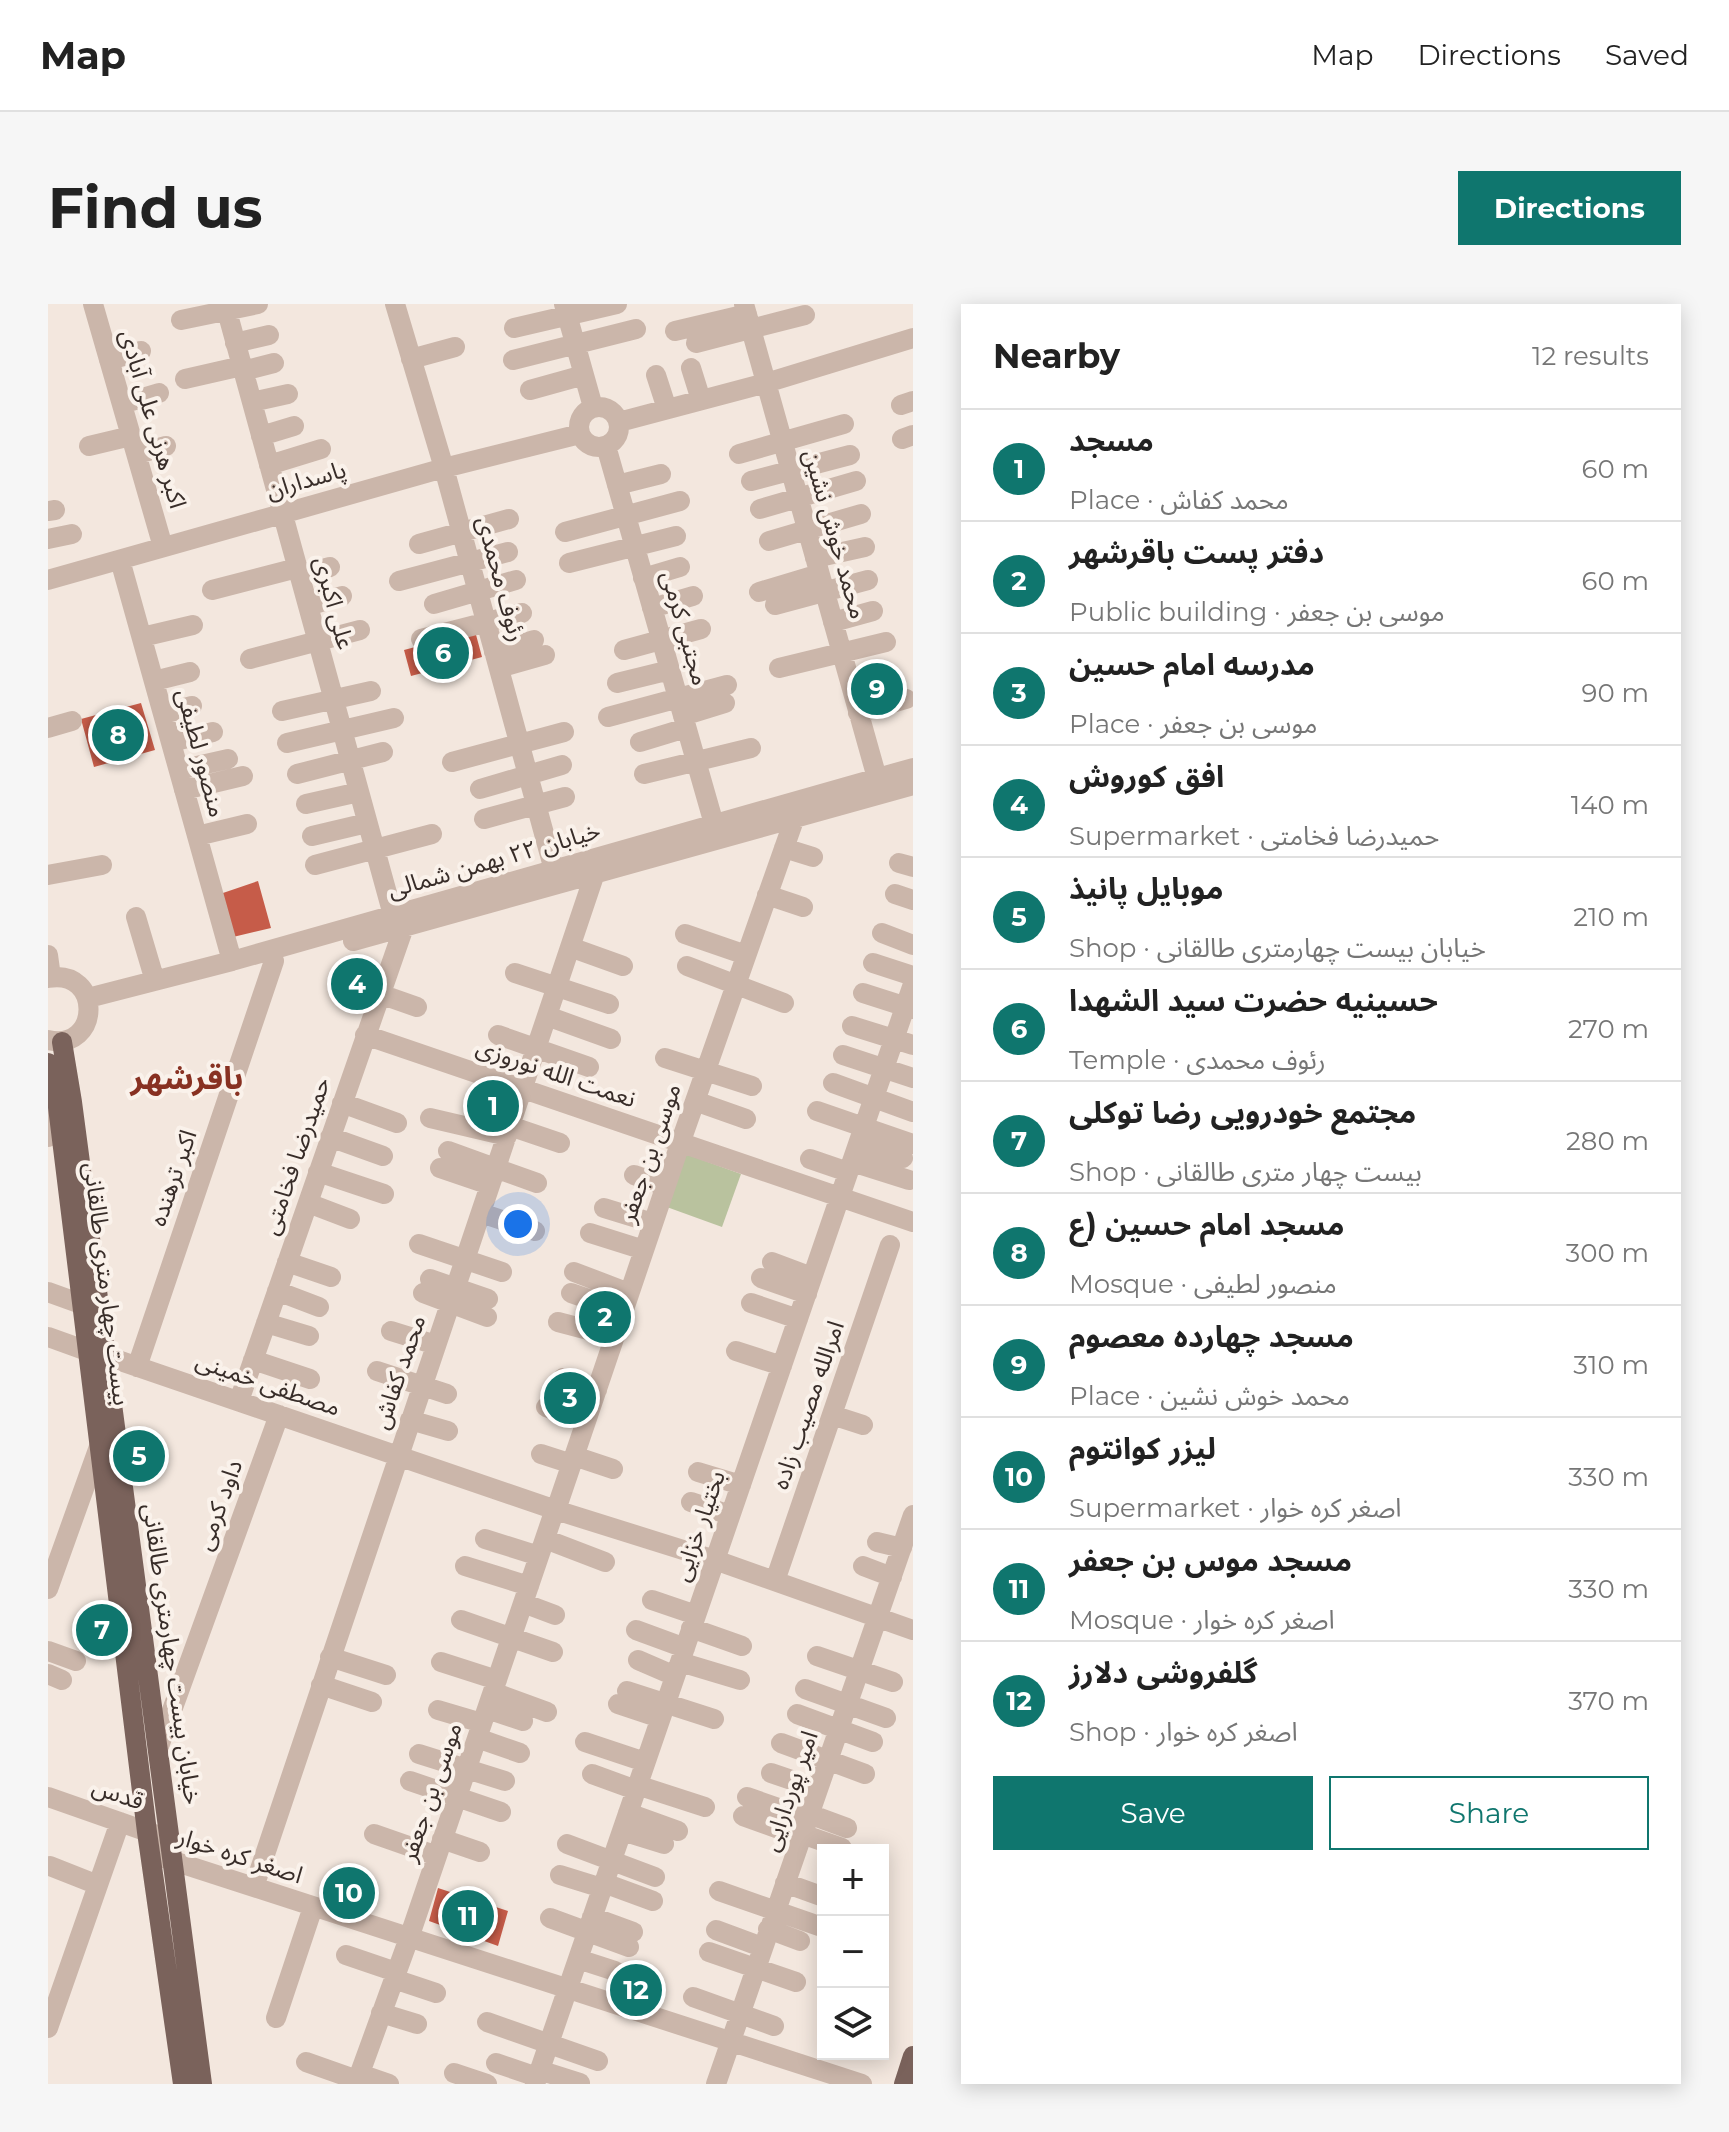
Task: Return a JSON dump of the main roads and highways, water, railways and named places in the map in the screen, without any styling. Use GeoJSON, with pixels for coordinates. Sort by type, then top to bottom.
{"type":"FeatureCollection","features":[{"type":"Feature","properties":{"kind":"main road","name":"خیابان بیست چهارمتری طالقانی"},"geometry":{"type":"LineString","coordinates":[[55,1041],[98,1354],[158,1749],[202,2084]]}},
{"type":"Feature","properties":{"kind":"main road","name":"بیست چهار متری طالقانی"},"geometry":{"type":"LineString","coordinates":[[48,1063],[65,1104],[84,1305],[98,1354],[100,1444],[147,1832],[183,2084]]}},
{"type":"Feature","properties":{"kind":"main road"},"geometry":{"type":"LineString","coordinates":[[904,2084],[913,2056]]}},
{"type":"Feature","properties":{"kind":"place","name":"حسینیه حضرت سید الشهدا"},"geometry":{"type":"Point","coordinates":[443,653]}},
{"type":"Feature","properties":{"kind":"place","name":"مسجد چهارده معصوم"},"geometry":{"type":"Point","coordinates":[877,689]}},
{"type":"Feature","properties":{"kind":"place","name":"مسجد امام حسین (ع"},"geometry":{"type":"Point","coordinates":[118,735]}},
{"type":"Feature","properties":{"kind":"place","name":"افق کوروش"},"geometry":{"type":"Point","coordinates":[357,984]}},
{"type":"Feature","properties":{"kind":"place","name":"مسجد"},"geometry":{"type":"Point","coordinates":[493,1106]}},
{"type":"Feature","properties":{"kind":"place","name":"دفتر پست باقرشهر"},"geometry":{"type":"Point","coordinates":[605,1317]}},
{"type":"Feature","properties":{"kind":"place","name":"مدرسه امام حسین"},"geometry":{"type":"Point","coordinates":[570,1398]}},
{"type":"Feature","properties":{"kind":"place","name":"موبایل پانیذ"},"geometry":{"type":"Point","coordinates":[139,1456]}},
{"type":"Feature","properties":{"kind":"place","name":"مجتمع خودرویی رضا توکلی"},"geometry":{"type":"Point","coordinates":[102,1630]}},
{"type":"Feature","properties":{"kind":"place","name":"لیزر کوانتوم"},"geometry":{"type":"Point","coordinates":[349,1893]}},
{"type":"Feature","properties":{"kind":"place","name":"مسجد موس بن جعفر"},"geometry":{"type":"Point","coordinates":[468,1916]}},
{"type":"Feature","properties":{"kind":"place","name":"گلفروشی دلارز"},"geometry":{"type":"Point","coordinates":[636,1990]}},
{"type":"Feature","properties":{"kind":"district","name":"باقرشهر"},"geometry":{"type":"Point","coordinates":[187,1078]}}]}
